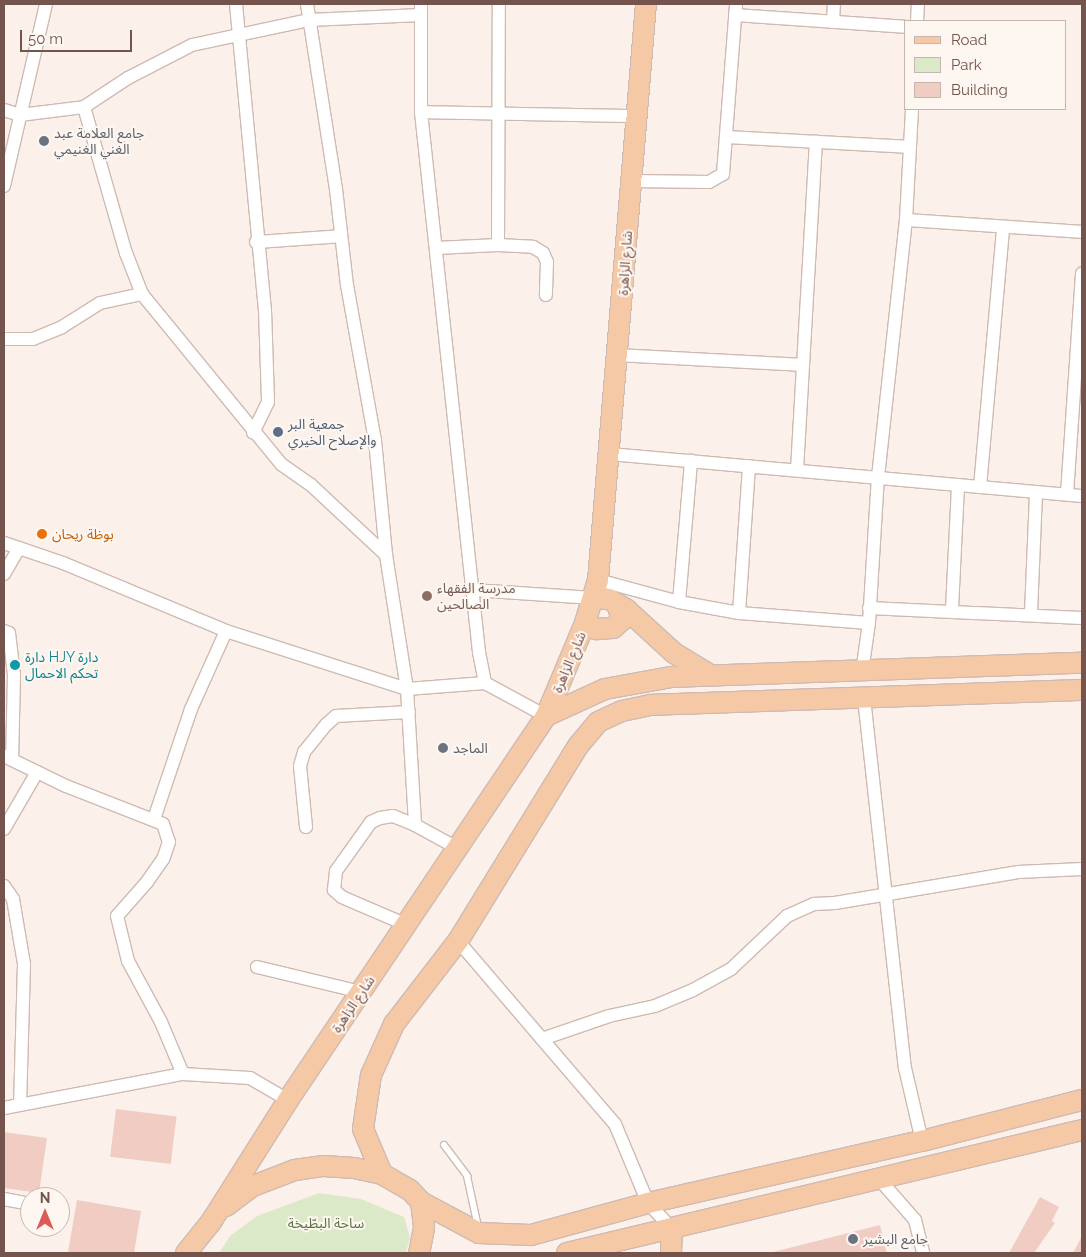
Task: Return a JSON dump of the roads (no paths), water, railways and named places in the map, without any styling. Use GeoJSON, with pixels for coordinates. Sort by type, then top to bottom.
{"type":"FeatureCollection","features":[{"type":"Feature","properties":{"kind":"main road","name":"شارع الزاهرة"},"geometry":{"type":"LineString","coordinates":[[211,1222],[288,1100],[546,716],[585,623],[595,589],[610,454],[646,4]]}},
{"type":"Feature","properties":{"kind":"main road"},"geometry":{"type":"LineString","coordinates":[[595,589],[617,604],[674,653],[710,675]]}},
{"type":"Feature","properties":{"kind":"main road"},"geometry":{"type":"LineString","coordinates":[[585,623],[596,629],[613,628],[622,620],[617,604]]}},
{"type":"Feature","properties":{"kind":"main road"},"geometry":{"type":"LineString","coordinates":[[546,716],[605,689],[654,679],[710,675],[862,672],[1082,663]]}},
{"type":"Feature","properties":{"kind":"main road"},"geometry":{"type":"LineString","coordinates":[[382,1174],[363,1129],[371,1075],[394,1024],[458,941],[578,746],[598,722],[622,711],[650,705],[1082,690]]}},
{"type":"Feature","properties":{"kind":"main road"},"geometry":{"type":"LineString","coordinates":[[186,1253],[211,1222],[238,1196],[281,1174],[324,1166],[354,1168],[382,1174],[410,1190],[421,1202],[479,1233],[531,1234],[648,1202],[922,1141],[1082,1100]]}},
{"type":"Feature","properties":{"kind":"main road"},"geometry":{"type":"LineString","coordinates":[[566,1253],[598,1250],[672,1229],[1082,1130]]}},
{"type":"Feature","properties":{"kind":"main road"},"geometry":{"type":"LineString","coordinates":[[419,1253],[424,1228],[421,1202]]}},
{"type":"Feature","properties":{"kind":"main road"},"geometry":{"type":"LineString","coordinates":[[201,1253],[211,1222]]}},
{"type":"Feature","properties":{"kind":"main road"},"geometry":{"type":"LineString","coordinates":[[671,1253],[672,1229]]}},
{"type":"Feature","properties":{"kind":"street"},"geometry":{"type":"LineString","coordinates":[[4,186],[46,4]]}},
{"type":"Feature","properties":{"kind":"street"},"geometry":{"type":"LineString","coordinates":[[236,4],[256,242],[265,310],[268,402],[253,433]]}},
{"type":"Feature","properties":{"kind":"street"},"geometry":{"type":"LineString","coordinates":[[307,4],[342,236],[347,285],[375,440],[386,555],[408,689],[415,825]]}},
{"type":"Feature","properties":{"kind":"street"},"geometry":{"type":"LineString","coordinates":[[498,245],[499,4]]}},
{"type":"Feature","properties":{"kind":"street"},"geometry":{"type":"LineString","coordinates":[[833,22],[834,4]]}},
{"type":"Feature","properties":{"kind":"street"},"geometry":{"type":"LineString","coordinates":[[917,20],[918,4]]}},
{"type":"Feature","properties":{"kind":"street"},"geometry":{"type":"LineString","coordinates":[[4,110],[20,115],[84,108],[128,78],[192,45],[309,20],[421,9],[421,112],[473,590],[485,683]]}},
{"type":"Feature","properties":{"kind":"street"},"geometry":{"type":"LineString","coordinates":[[631,181],[716,180],[723,174],[728,137],[736,9],[833,22],[904,27]]}},
{"type":"Feature","properties":{"kind":"street"},"geometry":{"type":"LineString","coordinates":[[84,108],[126,253],[142,294],[280,464],[311,485],[386,555]]}},
{"type":"Feature","properties":{"kind":"street"},"geometry":{"type":"LineString","coordinates":[[862,672],[869,623],[878,477],[906,220],[912,110]]}},
{"type":"Feature","properties":{"kind":"street"},"geometry":{"type":"LineString","coordinates":[[421,112],[636,116]]}},
{"type":"Feature","properties":{"kind":"street"},"geometry":{"type":"LineString","coordinates":[[728,137],[910,147]]}},
{"type":"Feature","properties":{"kind":"street"},"geometry":{"type":"LineString","coordinates":[[797,470],[816,142]]}},
{"type":"Feature","properties":{"kind":"street"},"geometry":{"type":"LineString","coordinates":[[906,220],[1082,232]]}},
{"type":"Feature","properties":{"kind":"street"},"geometry":{"type":"LineString","coordinates":[[980,487],[1003,227]]}},
{"type":"Feature","properties":{"kind":"street"},"geometry":{"type":"LineString","coordinates":[[256,242],[342,236]]}},
{"type":"Feature","properties":{"kind":"street"},"geometry":{"type":"LineString","coordinates":[[436,248],[498,245],[533,248],[543,253],[546,262],[546,295]]}},
{"type":"Feature","properties":{"kind":"street"},"geometry":{"type":"LineString","coordinates":[[1067,494],[1082,274]]}},
{"type":"Feature","properties":{"kind":"street"},"geometry":{"type":"LineString","coordinates":[[4,339],[33,339],[62,327],[100,303],[142,294]]}},
{"type":"Feature","properties":{"kind":"street"},"geometry":{"type":"LineString","coordinates":[[618,355],[803,365]]}},
{"type":"Feature","properties":{"kind":"street"},"geometry":{"type":"LineString","coordinates":[[610,454],[1082,496]]}},
{"type":"Feature","properties":{"kind":"street"},"geometry":{"type":"LineString","coordinates":[[679,602],[691,461]]}},
{"type":"Feature","properties":{"kind":"street"},"geometry":{"type":"LineString","coordinates":[[739,613],[749,466]]}},
{"type":"Feature","properties":{"kind":"street"},"geometry":{"type":"LineString","coordinates":[[952,609],[958,485]]}},
{"type":"Feature","properties":{"kind":"street"},"geometry":{"type":"LineString","coordinates":[[1030,613],[1036,492]]}},
{"type":"Feature","properties":{"kind":"street"},"geometry":{"type":"LineString","coordinates":[[4,543],[226,631],[408,689],[485,683],[546,716]]}},
{"type":"Feature","properties":{"kind":"street"},"geometry":{"type":"LineString","coordinates":[[4,574],[18,548]]}},
{"type":"Feature","properties":{"kind":"street"},"geometry":{"type":"LineString","coordinates":[[473,590],[595,589],[739,613],[869,623]]}},
{"type":"Feature","properties":{"kind":"street"},"geometry":{"type":"LineString","coordinates":[[869,608],[952,609],[1082,618]]}},
{"type":"Feature","properties":{"kind":"street"},"geometry":{"type":"LineString","coordinates":[[4,631],[9,633],[14,675],[8,758],[37,772],[164,824],[169,842],[163,859],[147,882],[117,916],[128,960],[160,1022],[183,1074]]}},
{"type":"Feature","properties":{"kind":"street"},"geometry":{"type":"LineString","coordinates":[[154,819],[191,709],[226,631]]}},
{"type":"Feature","properties":{"kind":"street"},"geometry":{"type":"LineString","coordinates":[[864,698],[884,895],[905,1068],[922,1141]]}},
{"type":"Feature","properties":{"kind":"street"},"geometry":{"type":"LineString","coordinates":[[306,827],[300,766],[304,752],[327,724],[336,716],[409,712]]}},
{"type":"Feature","properties":{"kind":"street"},"geometry":{"type":"LineString","coordinates":[[4,829],[37,772]]}},
{"type":"Feature","properties":{"kind":"street"},"geometry":{"type":"LineString","coordinates":[[407,925],[342,897],[334,890],[336,871],[371,822],[393,816],[415,825],[458,849]]}},
{"type":"Feature","properties":{"kind":"street"},"geometry":{"type":"LineString","coordinates":[[542,1039],[609,1016],[655,1006],[693,990],[731,969],[786,916],[814,904],[884,895],[1018,872],[1082,869]]}},
{"type":"Feature","properties":{"kind":"street"},"geometry":{"type":"LineString","coordinates":[[4,886],[13,899],[24,964],[20,1105]]}},
{"type":"Feature","properties":{"kind":"street"},"geometry":{"type":"LineString","coordinates":[[458,941],[615,1124],[648,1202],[672,1229]]}},
{"type":"Feature","properties":{"kind":"street"},"geometry":{"type":"LineString","coordinates":[[257,967],[361,992]]}},
{"type":"Feature","properties":{"kind":"street"},"geometry":{"type":"LineString","coordinates":[[4,1108],[183,1074],[250,1078],[288,1100]]}},
{"type":"Feature","properties":{"kind":"street"},"geometry":{"type":"LineString","coordinates":[[880,1180],[915,1220],[923,1253]]}},
{"type":"Feature","properties":{"kind":"street"},"geometry":{"type":"LineString","coordinates":[[4,1199],[20,1202]]}},
{"type":"Feature","properties":{"kind":"lane"},"geometry":{"type":"LineString","coordinates":[[444,1144],[466,1176],[479,1233]]}},
{"type":"Feature","properties":{"kind":"place","name":"جامع العلامة عبد الغني الغنيمي"},"geometry":{"type":"Point","coordinates":[44,141]}},
{"type":"Feature","properties":{"kind":"place","name":"جمعية البر والإصلاح الخيري"},"geometry":{"type":"Point","coordinates":[278,432]}},
{"type":"Feature","properties":{"kind":"place","name":"بوظة ريحان"},"geometry":{"type":"Point","coordinates":[42,534]}},
{"type":"Feature","properties":{"kind":"place","name":"مدرسة الفقهاء الصالحين"},"geometry":{"type":"Point","coordinates":[427,596]}},
{"type":"Feature","properties":{"kind":"place","name":"دارة HJY دارة تحكم الاحمال"},"geometry":{"type":"Point","coordinates":[15,665]}},
{"type":"Feature","properties":{"kind":"place","name":"الماجد"},"geometry":{"type":"Point","coordinates":[443,748]}},
{"type":"Feature","properties":{"kind":"place","name":"جامع البشير"},"geometry":{"type":"Point","coordinates":[853,1239]}},
{"type":"Feature","properties":{"kind":"park label","name":"ساحة البطّيخة"},"geometry":{"type":"Point","coordinates":[326,1223]}}]}
